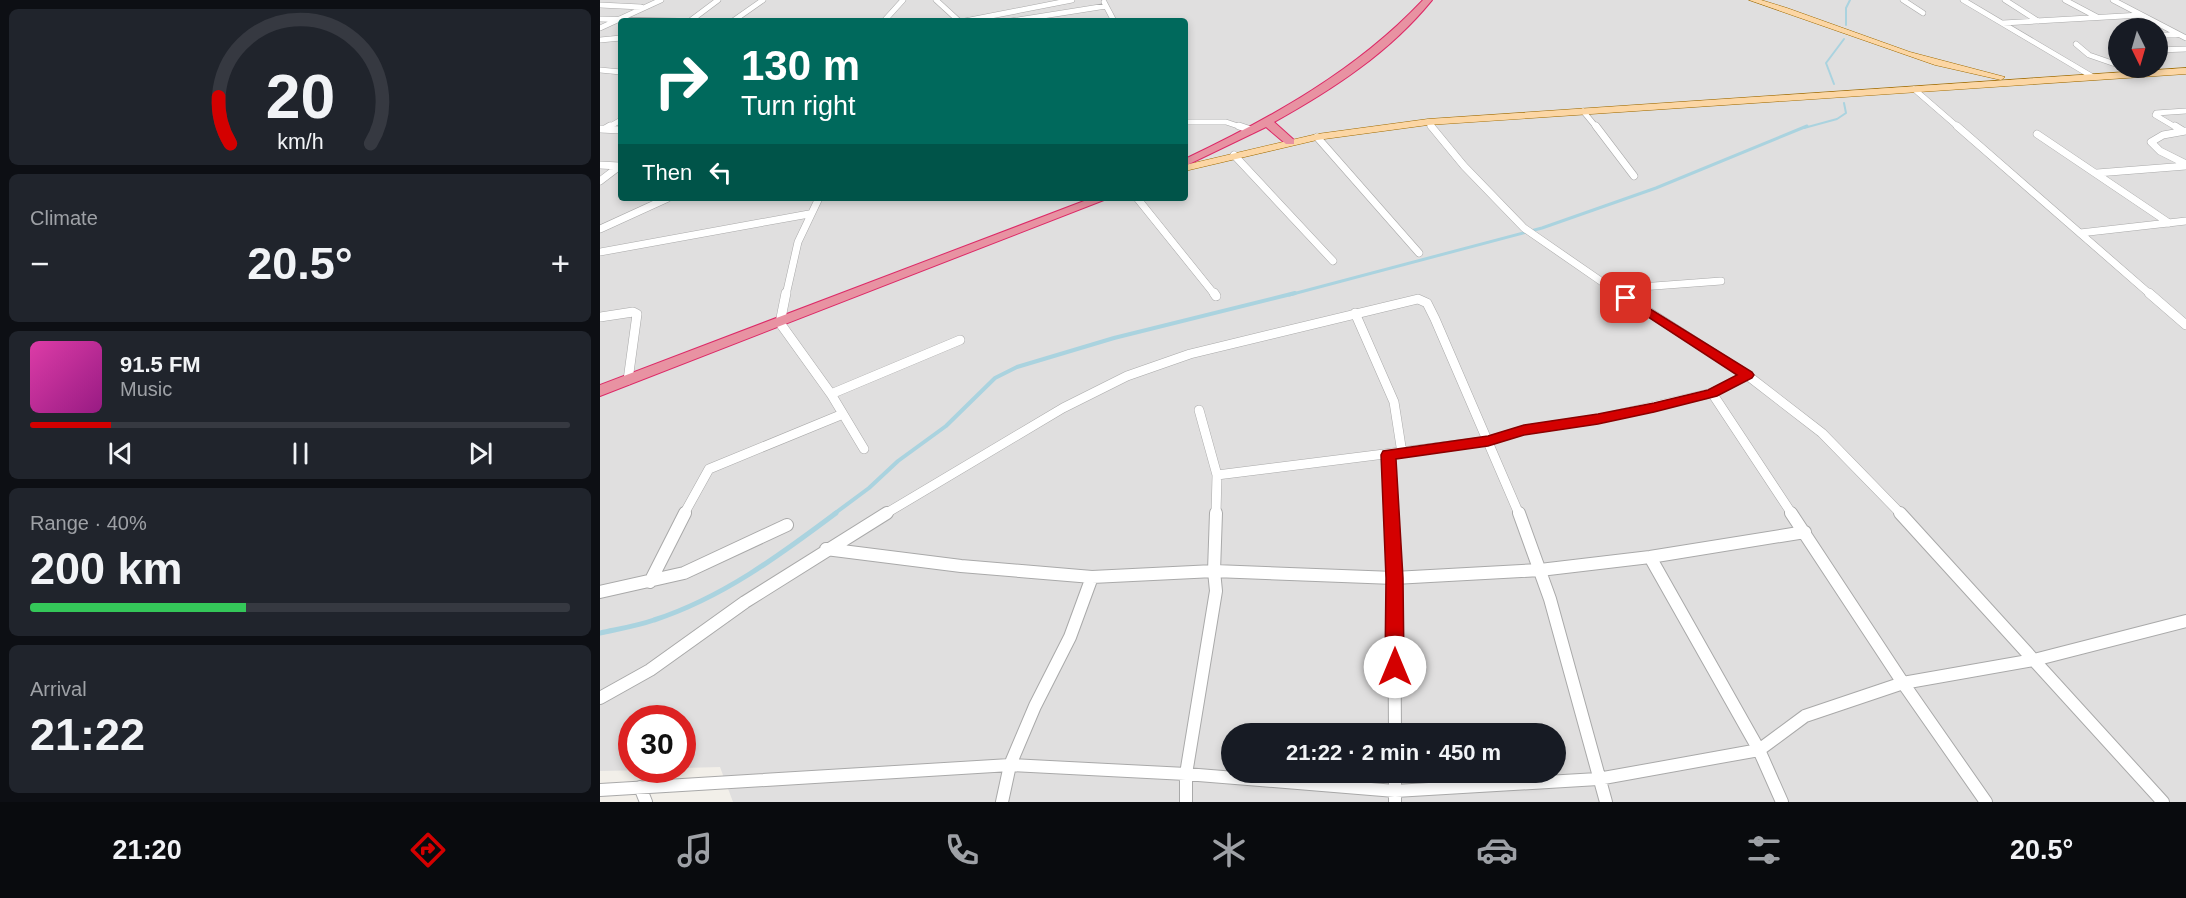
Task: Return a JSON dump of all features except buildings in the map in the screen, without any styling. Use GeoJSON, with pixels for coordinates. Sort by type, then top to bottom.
{"type":"FeatureCollection","features":[{"type":"Feature","properties":{"kind":"highway"},"geometry":{"type":"LineString","coordinates":[[1271,119],[1288,103],[1376,41],[1419,0]]}},
{"type":"Feature","properties":{"kind":"highway"},"geometry":{"type":"LineString","coordinates":[[1188,162],[1271,119],[1363,60],[1404,26],[1428,0]]}},
{"type":"Feature","properties":{"kind":"highway"},"geometry":{"type":"LineString","coordinates":[[1271,119],[1290,142]]}},
{"type":"Feature","properties":{"kind":"highway"},"geometry":{"type":"LineString","coordinates":[[600,391],[1095,201]]}},
{"type":"Feature","properties":{"kind":"main road"},"geometry":{"type":"LineString","coordinates":[[1749,1],[1980,85]]}},
{"type":"Feature","properties":{"kind":"main road"},"geometry":{"type":"LineString","coordinates":[[1749,1],[1793,12],[1952,67],[1995,76],[2046,80]]}},
{"type":"Feature","properties":{"kind":"main road"},"geometry":{"type":"LineString","coordinates":[[1928,65],[1947,77],[1949,82],[1940,88]]}},
{"type":"Feature","properties":{"kind":"main road"},"geometry":{"type":"LineString","coordinates":[[2168,72],[2186,71]]}},
{"type":"Feature","properties":{"kind":"main road"},"geometry":{"type":"LineString","coordinates":[[1188,167],[1290,142],[1428,122],[2108,76]]}},
{"type":"Feature","properties":{"kind":"street"},"geometry":{"type":"LineString","coordinates":[[620,18],[661,0]]}},
{"type":"Feature","properties":{"kind":"street"},"geometry":{"type":"LineString","coordinates":[[694,18],[718,0]]}},
{"type":"Feature","properties":{"kind":"street"},"geometry":{"type":"LineString","coordinates":[[737,18],[763,0]]}},
{"type":"Feature","properties":{"kind":"street"},"geometry":{"type":"LineString","coordinates":[[887,18],[904,0]]}},
{"type":"Feature","properties":{"kind":"street"},"geometry":{"type":"LineString","coordinates":[[936,0],[956,18]]}},
{"type":"Feature","properties":{"kind":"street"},"geometry":{"type":"LineString","coordinates":[[981,18],[1072,0]]}},
{"type":"Feature","properties":{"kind":"street"},"geometry":{"type":"LineString","coordinates":[[1903,0],[1923,13]]}},
{"type":"Feature","properties":{"kind":"street"},"geometry":{"type":"LineString","coordinates":[[1963,0],[2093,77]]}},
{"type":"Feature","properties":{"kind":"street"},"geometry":{"type":"LineString","coordinates":[[2005,0],[2038,21]]}},
{"type":"Feature","properties":{"kind":"street"},"geometry":{"type":"LineString","coordinates":[[2065,0],[2098,17]]}},
{"type":"Feature","properties":{"kind":"street"},"geometry":{"type":"LineString","coordinates":[[2113,0],[2186,38]]}},
{"type":"Feature","properties":{"kind":"street"},"geometry":{"type":"LineString","coordinates":[[1036,18],[1104,3],[1112,18]]}},
{"type":"Feature","properties":{"kind":"street"},"geometry":{"type":"LineString","coordinates":[[600,5],[644,8]]}},
{"type":"Feature","properties":{"kind":"street"},"geometry":{"type":"LineString","coordinates":[[1022,10],[1031,18]]}},
{"type":"Feature","properties":{"kind":"street"},"geometry":{"type":"LineString","coordinates":[[2001,23],[2141,15]]}},
{"type":"Feature","properties":{"kind":"street"},"geometry":{"type":"LineString","coordinates":[[600,19],[618,19]]}},
{"type":"Feature","properties":{"kind":"street"},"geometry":{"type":"LineString","coordinates":[[600,28],[618,19]]}},
{"type":"Feature","properties":{"kind":"street"},"geometry":{"type":"LineString","coordinates":[[2168,34],[2178,34]]}},
{"type":"Feature","properties":{"kind":"street"},"geometry":{"type":"LineString","coordinates":[[600,40],[618,38]]}},
{"type":"Feature","properties":{"kind":"street"},"geometry":{"type":"LineString","coordinates":[[2076,44],[2089,55],[2108,62]]}},
{"type":"Feature","properties":{"kind":"street"},"geometry":{"type":"LineString","coordinates":[[2168,50],[2186,49]]}},
{"type":"Feature","properties":{"kind":"street"},"geometry":{"type":"LineString","coordinates":[[600,70],[618,72]]}},
{"type":"Feature","properties":{"kind":"street"},"geometry":{"type":"LineString","coordinates":[[1914,89],[2186,325]]}},
{"type":"Feature","properties":{"kind":"street"},"geometry":{"type":"LineString","coordinates":[[1583,111],[1623,159],[1634,176]]}},
{"type":"Feature","properties":{"kind":"street"},"geometry":{"type":"LineString","coordinates":[[2184,131],[2155,115],[2156,113],[2186,111]]}},
{"type":"Feature","properties":{"kind":"street"},"geometry":{"type":"LineString","coordinates":[[602,129],[618,121]]}},
{"type":"Feature","properties":{"kind":"street"},"geometry":{"type":"LineString","coordinates":[[1188,122],[1226,122],[1251,130]]}},
{"type":"Feature","properties":{"kind":"street"},"geometry":{"type":"LineString","coordinates":[[1428,122],[1464,166],[1524,228],[1747,375],[1822,433],[1869,479],[2163,802]]}},
{"type":"Feature","properties":{"kind":"street"},"geometry":{"type":"LineString","coordinates":[[602,129],[618,130]]}},
{"type":"Feature","properties":{"kind":"street"},"geometry":{"type":"LineString","coordinates":[[2184,131],[2160,136],[2151,142],[2160,151],[2186,165]]}},
{"type":"Feature","properties":{"kind":"street"},"geometry":{"type":"LineString","coordinates":[[2037,134],[2169,223]]}},
{"type":"Feature","properties":{"kind":"street"},"geometry":{"type":"LineString","coordinates":[[1317,137],[1419,253]]}},
{"type":"Feature","properties":{"kind":"street"},"geometry":{"type":"LineString","coordinates":[[1234,155],[1333,261]]}},
{"type":"Feature","properties":{"kind":"street"},"geometry":{"type":"LineString","coordinates":[[600,165],[618,166]]}},
{"type":"Feature","properties":{"kind":"street"},"geometry":{"type":"LineString","coordinates":[[2097,173],[2186,165]]}},
{"type":"Feature","properties":{"kind":"street"},"geometry":{"type":"LineString","coordinates":[[600,181],[618,168]]}},
{"type":"Feature","properties":{"kind":"street"},"geometry":{"type":"LineString","coordinates":[[600,229],[661,201]]}},
{"type":"Feature","properties":{"kind":"street"},"geometry":{"type":"LineString","coordinates":[[817,201],[809,214],[793,260],[780,322],[831,394],[864,449]]}},
{"type":"Feature","properties":{"kind":"street"},"geometry":{"type":"LineString","coordinates":[[1139,201],[1216,296]]}},
{"type":"Feature","properties":{"kind":"street"},"geometry":{"type":"LineString","coordinates":[[600,252],[809,214]]}},
{"type":"Feature","properties":{"kind":"street"},"geometry":{"type":"LineString","coordinates":[[2080,233],[2186,222]]}},
{"type":"Feature","properties":{"kind":"street"},"geometry":{"type":"LineString","coordinates":[[1614,289],[1721,281]]}},
{"type":"Feature","properties":{"kind":"street"},"geometry":{"type":"LineString","coordinates":[[600,698],[650,670],[745,602],[826,549],[1063,408],[1127,376],[1190,354],[1418,298],[1427,303],[1488,441],[1540,570],[1561,636],[1606,802]]}},
{"type":"Feature","properties":{"kind":"street"},"geometry":{"type":"LineString","coordinates":[[600,317],[633,312],[637,314],[628,380]]}},
{"type":"Feature","properties":{"kind":"street"},"geometry":{"type":"LineString","coordinates":[[1355,313],[1394,402],[1402,453]]}},
{"type":"Feature","properties":{"kind":"street"},"geometry":{"type":"LineString","coordinates":[[831,394],[960,340]]}},
{"type":"Feature","properties":{"kind":"street"},"geometry":{"type":"LineString","coordinates":[[1217,475],[1488,441],[1524,430],[1598,419],[1712,393],[1747,375]]}},
{"type":"Feature","properties":{"kind":"street"},"geometry":{"type":"LineString","coordinates":[[1712,393],[1903,683],[1986,802]]}},
{"type":"Feature","properties":{"kind":"street"},"geometry":{"type":"LineString","coordinates":[[1186,802],[1186,774],[1216,591],[1214,571],[1217,475],[1199,410]]}},
{"type":"Feature","properties":{"kind":"street"},"geometry":{"type":"LineString","coordinates":[[650,582],[709,469],[843,414]]}},
{"type":"Feature","properties":{"kind":"street"},"geometry":{"type":"LineString","coordinates":[[1388,455],[1394,578],[1395,723]]}},
{"type":"Feature","properties":{"kind":"street"},"geometry":{"type":"LineString","coordinates":[[600,592],[684,573],[787,525]]}},
{"type":"Feature","properties":{"kind":"street"},"geometry":{"type":"LineString","coordinates":[[826,549],[962,566],[1092,577],[1214,571],[1394,578],[1540,570],[1650,557],[1805,532]]}},
{"type":"Feature","properties":{"kind":"street"},"geometry":{"type":"LineString","coordinates":[[1650,557],[1759,750],[1782,802]]}},
{"type":"Feature","properties":{"kind":"street"},"geometry":{"type":"LineString","coordinates":[[1002,802],[1010,765],[1070,638],[1092,577]]}},
{"type":"Feature","properties":{"kind":"street"},"geometry":{"type":"LineString","coordinates":[[600,790],[1010,765],[1186,774],[1395,796],[1598,779],[1759,750],[1805,716],[1903,683],[2034,660],[2186,621]]}},
{"type":"Feature","properties":{"kind":"street"},"geometry":{"type":"LineString","coordinates":[[640,787],[646,802]]}},
{"type":"Feature","properties":{"kind":"shaded area"},"geometry":{"type":"Polygon","coordinates":[[[600,0],[2186,0],[2186,802],[733,802],[720,767],[696,768],[696,705],[618,705],[618,771],[600,771],[600,0]]]}},
{"type":"Feature","properties":{"kind":"waterway"},"geometry":{"type":"LineString","coordinates":[[1846,25],[1846,8],[1850,0]]}},
{"type":"Feature","properties":{"kind":"waterway"},"geometry":{"type":"LineString","coordinates":[[1834,84],[1826,63],[1844,39]]}},
{"type":"Feature","properties":{"kind":"waterway"},"geometry":{"type":"LineString","coordinates":[[1804,128],[1837,119],[1846,113],[1844,103]]}},
{"type":"Feature","properties":{"kind":"waterway"},"geometry":{"type":"LineString","coordinates":[[1289,295],[1542,228],[1656,188],[1807,126]]}},
{"type":"Feature","properties":{"kind":"waterway"},"geometry":{"type":"LineString","coordinates":[[834,514],[869,488],[898,461],[946,426],[995,378],[1017,367],[1114,338],[1295,293]]}},
{"type":"Feature","properties":{"kind":"waterway"},"geometry":{"type":"LineString","coordinates":[[600,633],[648,622],[679,611],[727,588],[772,560],[836,513]]}},
{"type":"Feature","properties":{"kind":"route"},"geometry":{"type":"LineString","coordinates":[[1395,667],[1394,578],[1388,455],[1488,441],[1524,430],[1598,419],[1654,407],[1712,393],[1747,375],[1626,298]]}}]}
